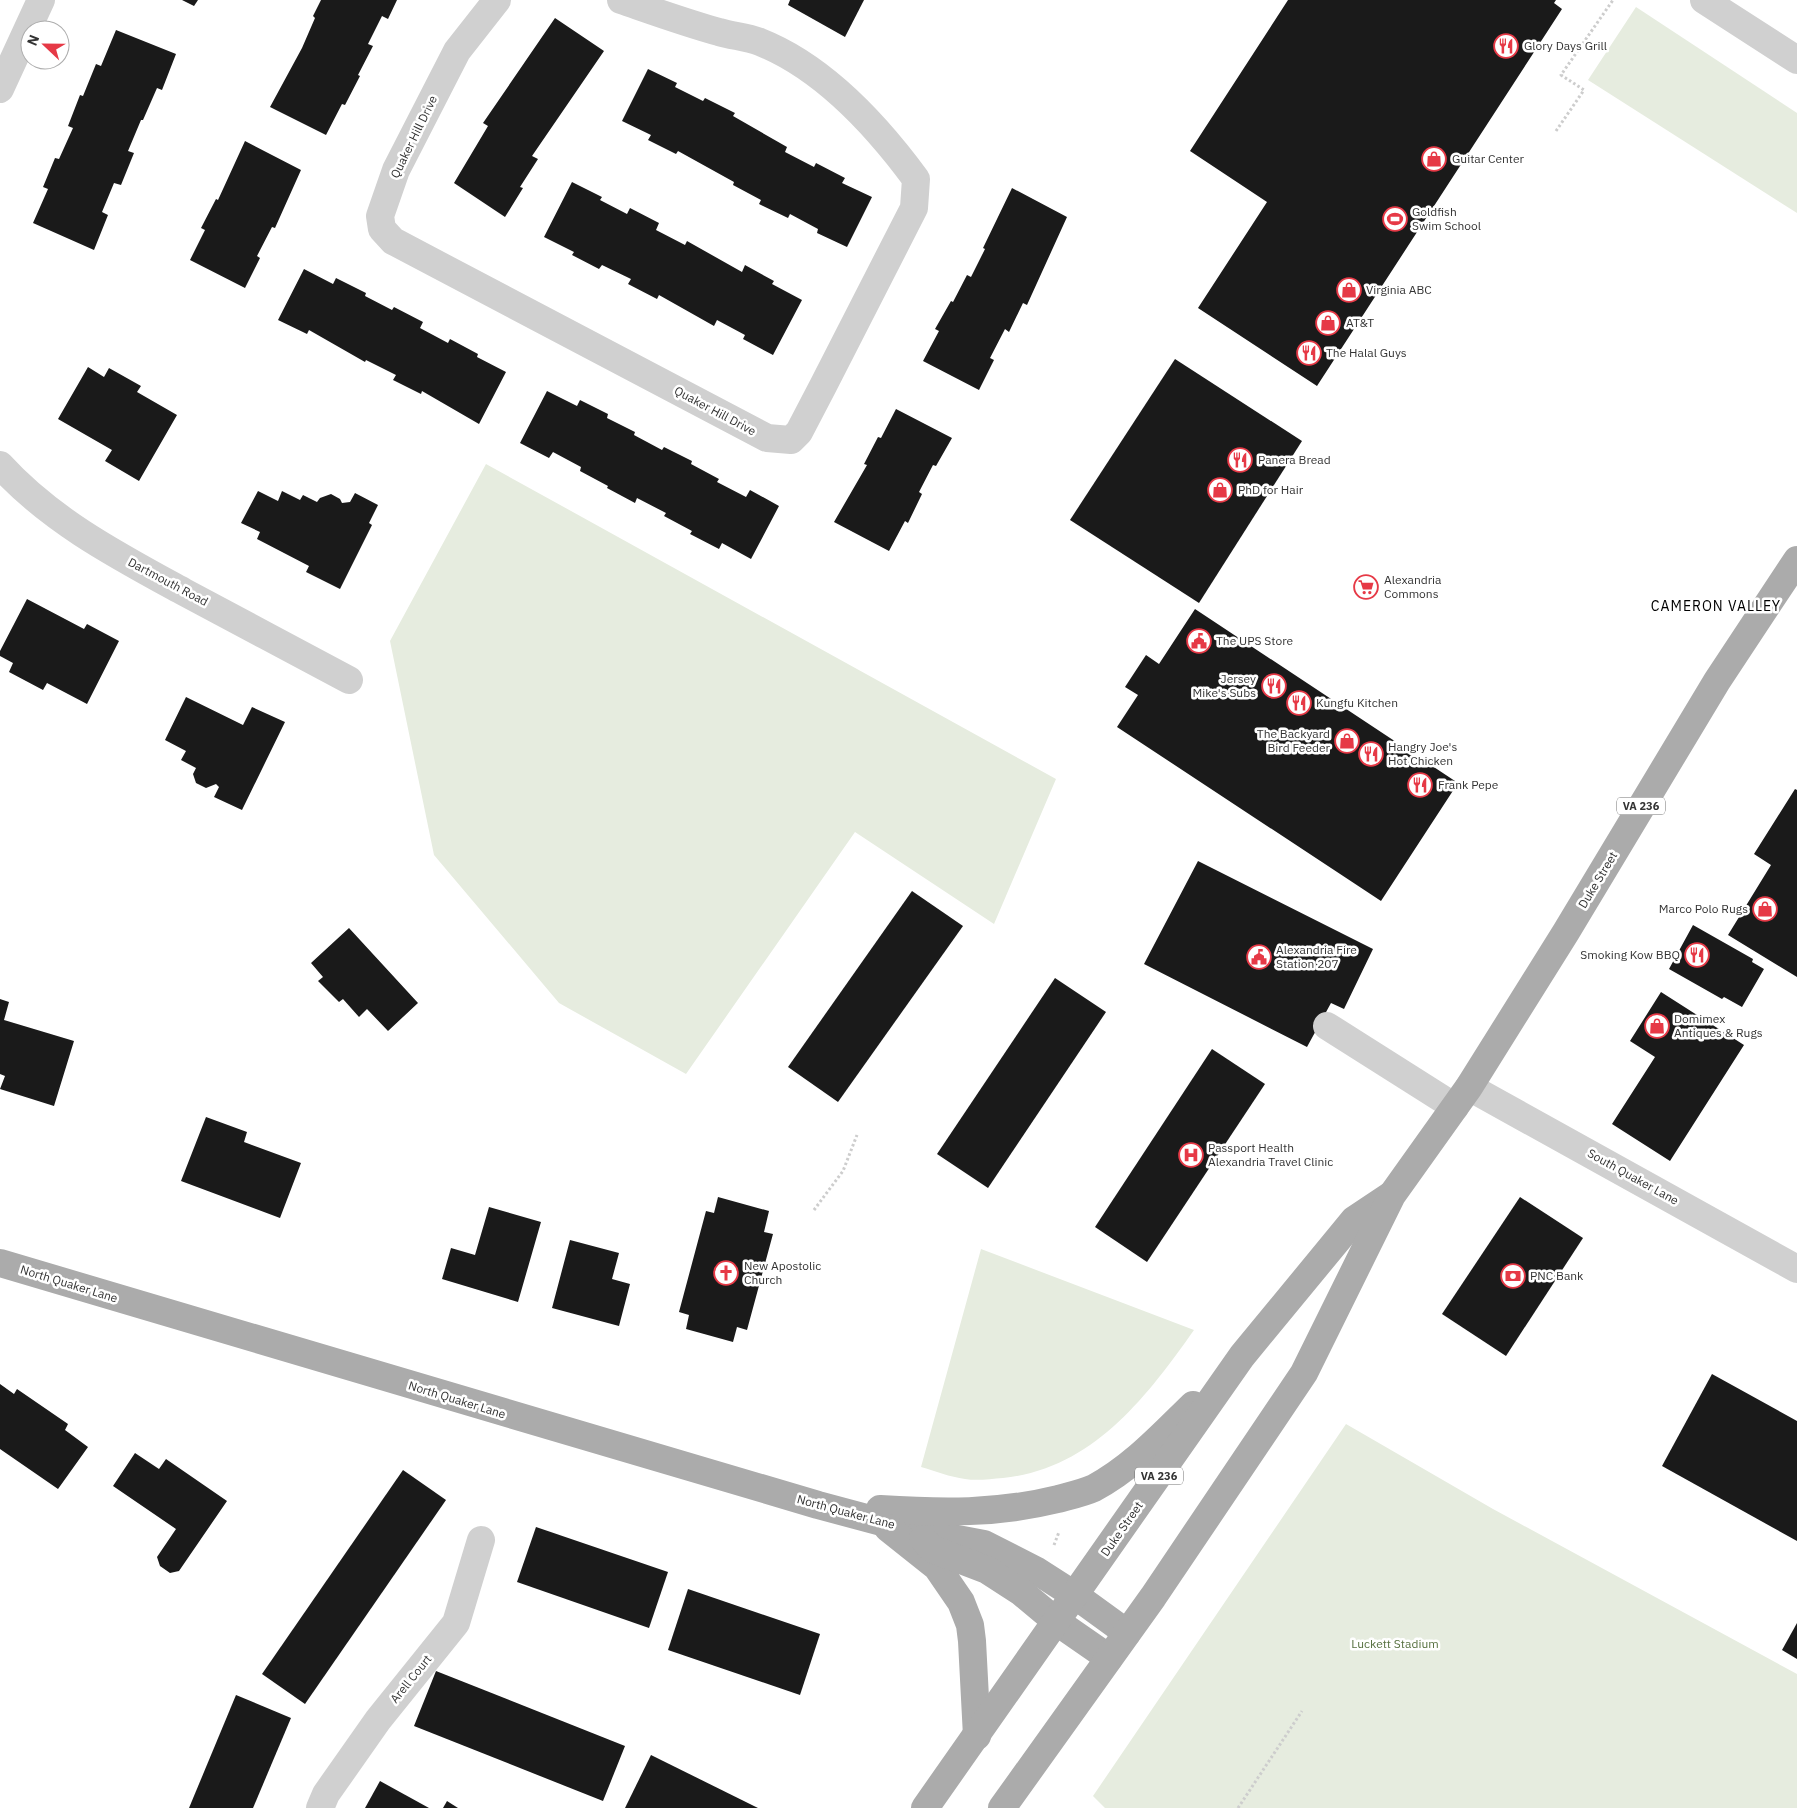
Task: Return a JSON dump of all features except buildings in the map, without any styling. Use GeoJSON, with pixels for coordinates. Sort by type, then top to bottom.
{"type":"FeatureCollection","features":[{"type":"Feature","properties":{"kind":"main road","name":"Duke Street"},"geometry":{"type":"LineString","coordinates":[[1002,1808],[1127,1633],[1304,1373],[1392,1195],[1462,1097],[1566,932],[1716,681],[1797,560]]}},
{"type":"Feature","properties":{"kind":"main road","name":"Duke Street"},"geometry":{"type":"LineString","coordinates":[[925,1808],[1076,1596],[1242,1356],[1354,1220],[1392,1195]]}},
{"type":"Feature","properties":{"kind":"main road","name":"North Quaker Lane"},"geometry":{"type":"LineString","coordinates":[[0,1263],[818,1505],[915,1531],[984,1544],[1023,1562],[1076,1596],[1127,1633]]}},
{"type":"Feature","properties":{"kind":"main road"},"geometry":{"type":"LineString","coordinates":[[818,1505],[950,1513],[1002,1510],[1045,1502],[1092,1489],[1130,1465],[1242,1356]]}},
{"type":"Feature","properties":{"kind":"main road"},"geometry":{"type":"LineString","coordinates":[[879,1521],[938,1567],[961,1602],[970,1625],[972,1641],[977,1736]]}},
{"type":"Feature","properties":{"kind":"main road"},"geometry":{"type":"LineString","coordinates":[[915,1531],[932,1549],[987,1570],[1021,1592],[1057,1622],[1109,1658]]}},
{"type":"Feature","properties":{"kind":"street","name":"Quaker Hill Drive"},"geometry":{"type":"LineString","coordinates":[[497,0],[458,51],[396,170],[380,216],[382,229],[393,241],[758,434],[767,438],[791,440],[798,432],[823,386],[914,208],[916,179],[898,154],[831,85],[801,64],[759,42],[721,33],[621,0]]}},
{"type":"Feature","properties":{"kind":"street"},"geometry":{"type":"LineString","coordinates":[[1704,0],[1797,60]]}},
{"type":"Feature","properties":{"kind":"street"},"geometry":{"type":"LineString","coordinates":[[0,89],[32,3]]}},
{"type":"Feature","properties":{"kind":"street","name":"Dartmouth Road"},"geometry":{"type":"LineString","coordinates":[[0,465],[13,479],[50,510],[95,543],[349,680]]}},
{"type":"Feature","properties":{"kind":"street","name":"South Quaker Lane"},"geometry":{"type":"LineString","coordinates":[[1327,1026],[1797,1269]]}},
{"type":"Feature","properties":{"kind":"street","name":"Arell Court"},"geometry":{"type":"LineString","coordinates":[[320,1808],[326,1794],[378,1720],[456,1623],[481,1540]]}},
{"type":"Feature","properties":{"kind":"path"},"geometry":{"type":"LineString","coordinates":[[1556,131],[1584,90],[1562,75],[1614,0]]}},
{"type":"Feature","properties":{"kind":"path"},"geometry":{"type":"LineString","coordinates":[[814,1210],[843,1171],[856,1135]]}},
{"type":"Feature","properties":{"kind":"path"},"geometry":{"type":"LineString","coordinates":[[1238,1808],[1302,1711]]}},
{"type":"Feature","properties":{"kind":"green space"},"geometry":{"type":"Polygon","coordinates":[[[1636,7],[1797,113],[1797,213],[1588,80],[1636,7]]]}},
{"type":"Feature","properties":{"kind":"green space"},"geometry":{"type":"Polygon","coordinates":[[[486,464],[1056,779],[994,924],[855,832],[686,1074],[559,1003],[434,855],[390,641],[486,464]]]}},
{"type":"Feature","properties":{"kind":"green space"},"geometry":{"type":"Polygon","coordinates":[[[981,1249],[1194,1330],[1176,1356],[1136,1404],[1114,1426],[1090,1445],[1064,1461],[1035,1472],[1003,1478],[974,1480],[954,1477],[921,1467],[981,1249]]]}},
{"type":"Feature","properties":{"kind":"green space","name":"Luckett Stadium"},"geometry":{"type":"Polygon","coordinates":[[[1346,1424],[1493,1509],[1797,1674],[1797,1808],[1105,1808],[1093,1796],[1346,1424]]]}},
{"type":"Feature","properties":{"kind":"place","name":"Glory Days Grill"},"geometry":{"type":"Point","coordinates":[1506,46]}},
{"type":"Feature","properties":{"kind":"place","name":"Guitar Center"},"geometry":{"type":"Point","coordinates":[1434,159]}},
{"type":"Feature","properties":{"kind":"place","name":"Goldfish Swim School"},"geometry":{"type":"Point","coordinates":[1395,219]}},
{"type":"Feature","properties":{"kind":"place","name":"Virginia ABC"},"geometry":{"type":"Point","coordinates":[1349,290]}},
{"type":"Feature","properties":{"kind":"place","name":"AT&T"},"geometry":{"type":"Point","coordinates":[1328,323]}},
{"type":"Feature","properties":{"kind":"place","name":"The Halal Guys"},"geometry":{"type":"Point","coordinates":[1309,353]}},
{"type":"Feature","properties":{"kind":"place","name":"Panera Bread"},"geometry":{"type":"Point","coordinates":[1240,460]}},
{"type":"Feature","properties":{"kind":"place","name":"PhD for Hair"},"geometry":{"type":"Point","coordinates":[1220,490]}},
{"type":"Feature","properties":{"kind":"place","name":"Alexandria Commons"},"geometry":{"type":"Point","coordinates":[1366,587]}},
{"type":"Feature","properties":{"kind":"place","name":"The UPS Store"},"geometry":{"type":"Point","coordinates":[1199,641]}},
{"type":"Feature","properties":{"kind":"place","name":"Jersey Mike's Subs"},"geometry":{"type":"Point","coordinates":[1274,686]}},
{"type":"Feature","properties":{"kind":"place","name":"Kungfu Kitchen"},"geometry":{"type":"Point","coordinates":[1299,703]}},
{"type":"Feature","properties":{"kind":"place","name":"The Backyard Bird Feeder"},"geometry":{"type":"Point","coordinates":[1347,741]}},
{"type":"Feature","properties":{"kind":"place","name":"Hangry Joe's Hot Chicken"},"geometry":{"type":"Point","coordinates":[1371,754]}},
{"type":"Feature","properties":{"kind":"place","name":"Frank Pepe"},"geometry":{"type":"Point","coordinates":[1420,785]}},
{"type":"Feature","properties":{"kind":"place","name":"Marco Polo Rugs"},"geometry":{"type":"Point","coordinates":[1765,909]}},
{"type":"Feature","properties":{"kind":"place","name":"Smoking Kow BBQ"},"geometry":{"type":"Point","coordinates":[1697,955]}},
{"type":"Feature","properties":{"kind":"place","name":"Alexandria Fire Station 207"},"geometry":{"type":"Point","coordinates":[1259,957]}},
{"type":"Feature","properties":{"kind":"place","name":"Domimex Antiques & Rugs"},"geometry":{"type":"Point","coordinates":[1657,1026]}},
{"type":"Feature","properties":{"kind":"place","name":"Passport Health Alexandria Travel Clinic"},"geometry":{"type":"Point","coordinates":[1191,1155]}},
{"type":"Feature","properties":{"kind":"place","name":"New Apostolic Church"},"geometry":{"type":"Point","coordinates":[726,1273]}},
{"type":"Feature","properties":{"kind":"place","name":"PNC Bank"},"geometry":{"type":"Point","coordinates":[1513,1276]}},
{"type":"Feature","properties":{"kind":"district","name":"CAMERON VALLEY"},"geometry":{"type":"Point","coordinates":[1716,606]}}]}
